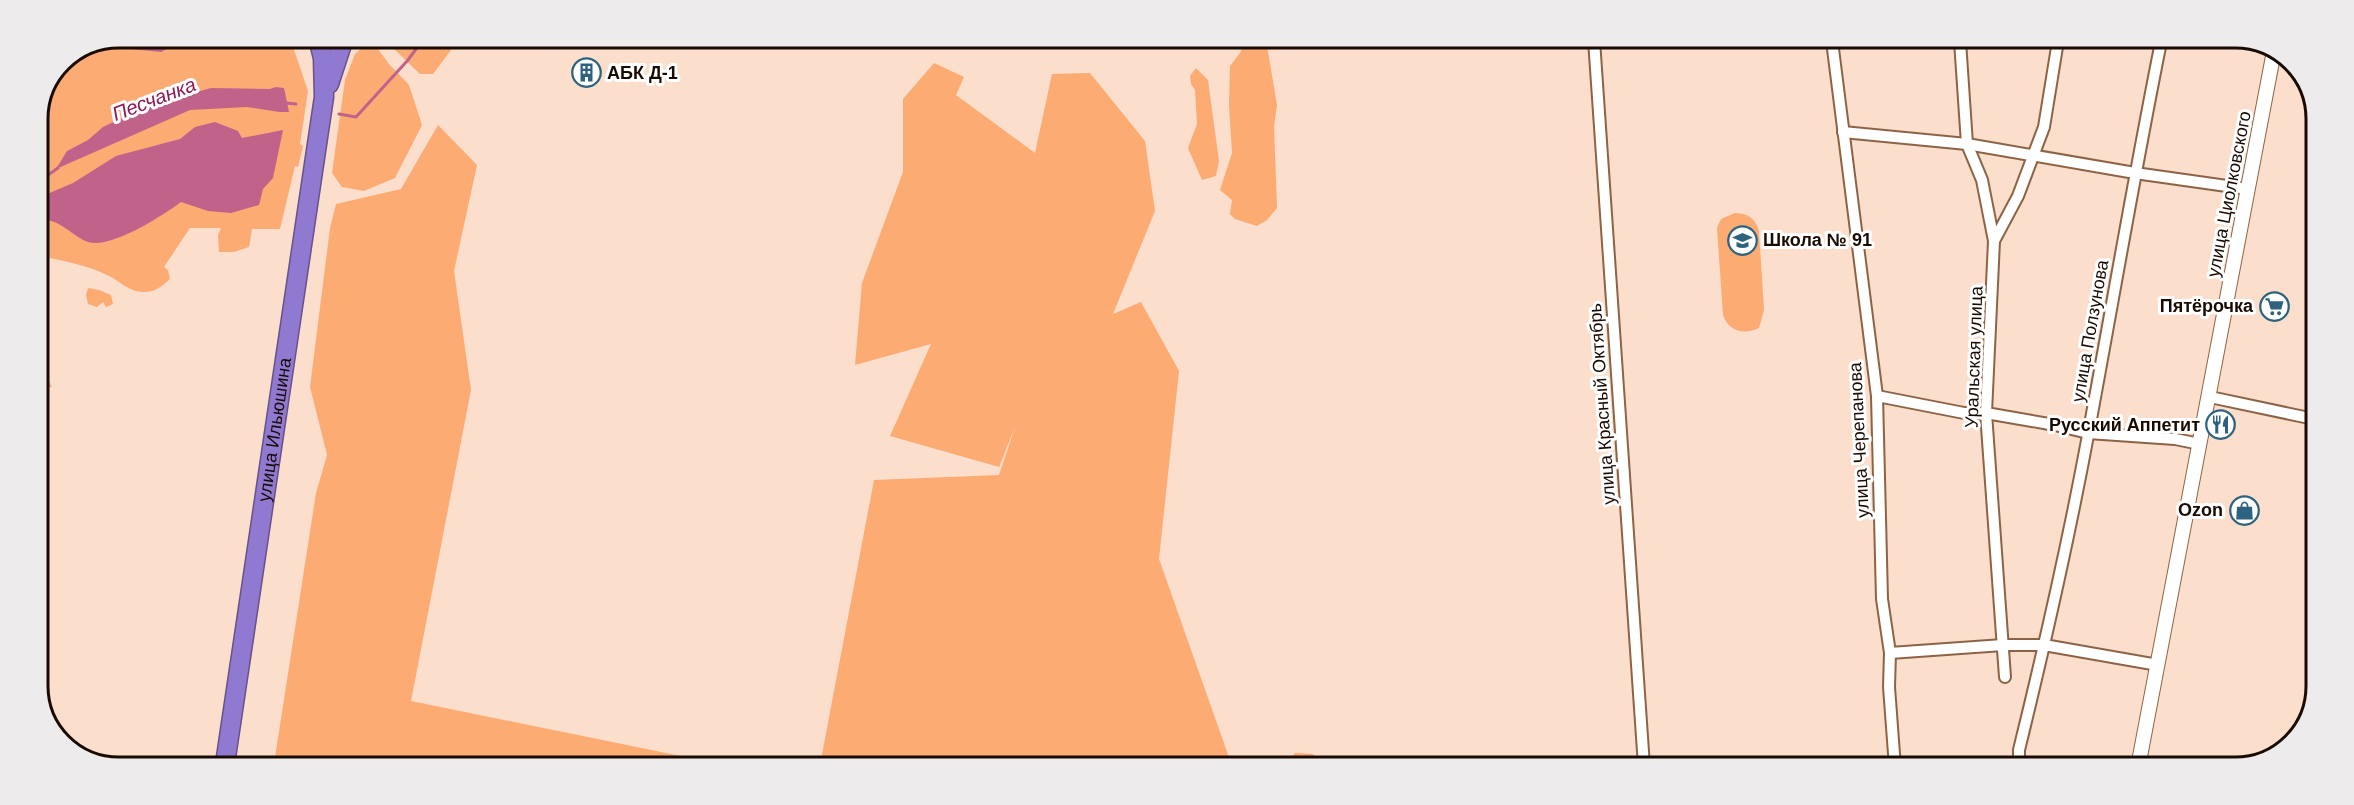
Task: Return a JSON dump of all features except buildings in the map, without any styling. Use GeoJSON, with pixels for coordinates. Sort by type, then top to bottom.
{"type":"FeatureCollection","features":[{"type":"Feature","properties":{"kind":"highway"},"geometry":{"type":"LineString","coordinates":[[320,48],[324,97]]}},
{"type":"Feature","properties":{"kind":"highway"},"geometry":{"type":"LineString","coordinates":[[324,97],[341,48]]}},
{"type":"Feature","properties":{"kind":"highway","name":"улица Ильюшина"},"geometry":{"type":"LineString","coordinates":[[226,757],[263,494],[324,97]]}},
{"type":"Feature","properties":{"kind":"street","name":"улица Красный Октябрь"},"geometry":{"type":"LineString","coordinates":[[1595,48],[1643,757]]}},
{"type":"Feature","properties":{"kind":"street","name":"улица Черепанова"},"geometry":{"type":"LineString","coordinates":[[1833,48],[1877,396],[1882,599],[1890,653],[1889,687],[1894,757]]}},
{"type":"Feature","properties":{"kind":"street","name":"Уральская улица"},"geometry":{"type":"LineString","coordinates":[[1960,48],[1967,144],[1982,180],[1994,241],[1986,413],[2005,677]]}},
{"type":"Feature","properties":{"kind":"street"},"geometry":{"type":"LineString","coordinates":[[1994,241],[2018,196],[2044,127],[2057,48]]}},
{"type":"Feature","properties":{"kind":"street","name":"улица Ползунова"},"geometry":{"type":"LineString","coordinates":[[2019,757],[2088,433],[2160,48]]}},
{"type":"Feature","properties":{"kind":"street","name":"улица Циолковского"},"geometry":{"type":"LineString","coordinates":[[2140,757],[2272,59]]}},
{"type":"Feature","properties":{"kind":"street"},"geometry":{"type":"LineString","coordinates":[[1843,132],[1967,144],[2135,173],[2248,189]]}},
{"type":"Feature","properties":{"kind":"street"},"geometry":{"type":"LineString","coordinates":[[1877,396],[1964,413],[1986,413],[2088,433],[2175,439],[2200,444]]}},
{"type":"Feature","properties":{"kind":"street"},"geometry":{"type":"LineString","coordinates":[[2210,397],[2306,417]]}},
{"type":"Feature","properties":{"kind":"street"},"geometry":{"type":"LineString","coordinates":[[1890,653],[2003,645],[2044,645],[2158,665]]}},
{"type":"Feature","properties":{"kind":"shaded area"},"geometry":{"type":"Polygon","coordinates":[[[132,48],[168,48],[161,52],[132,48]]]}},
{"type":"Feature","properties":{"kind":"shaded area"},"geometry":{"type":"Polygon","coordinates":[[[293,48],[308,91],[300,144],[303,146],[298,167],[295,166],[280,229],[252,229],[249,247],[234,252],[219,252],[218,235],[221,228],[190,228],[164,267],[168,270],[170,279],[150,292],[133,290],[109,276],[65,261],[48,258],[48,119],[53,92],[69,69],[92,53],[105,49],[293,48]]]}},
{"type":"Feature","properties":{"kind":"shaded area"},"geometry":{"type":"Polygon","coordinates":[[[362,48],[377,48],[409,85],[422,125],[395,178],[364,191],[342,187],[332,173],[345,80],[355,54],[362,48]]]}},
{"type":"Feature","properties":{"kind":"shaded area"},"geometry":{"type":"Polygon","coordinates":[[[393,48],[452,48],[433,74],[420,74],[393,48]]]}},
{"type":"Feature","properties":{"kind":"shaded area"},"geometry":{"type":"Polygon","coordinates":[[[1242,48],[1267,48],[1277,105],[1274,126],[1277,208],[1267,220],[1257,226],[1235,219],[1230,214],[1232,200],[1220,190],[1232,153],[1229,105],[1230,66],[1242,48]]]}},
{"type":"Feature","properties":{"kind":"shaded area"},"geometry":{"type":"Polygon","coordinates":[[[934,63],[964,77],[956,95],[1035,153],[1052,74],[1090,73],[1145,141],[1155,211],[1113,314],[1141,302],[1179,371],[1159,559],[1229,757],[822,757],[874,480],[999,475],[1015,427],[999,467],[890,436],[931,344],[855,365],[862,283],[903,172],[903,99],[934,63]]]}},
{"type":"Feature","properties":{"kind":"shaded area"},"geometry":{"type":"Polygon","coordinates":[[[1196,68],[1208,80],[1219,161],[1216,176],[1202,180],[1188,148],[1197,124],[1195,90],[1190,76],[1196,68]]]}},
{"type":"Feature","properties":{"kind":"shaded area"},"geometry":{"type":"Polygon","coordinates":[[[211,88],[270,89],[284,88],[289,112],[247,107],[190,110],[56,169],[67,151],[88,140],[103,127],[144,107],[211,88]]]}},
{"type":"Feature","properties":{"kind":"shaded area"},"geometry":{"type":"Polygon","coordinates":[[[215,122],[238,131],[242,138],[283,130],[273,178],[263,189],[259,205],[231,213],[208,211],[181,202],[136,230],[110,241],[98,243],[88,242],[58,223],[48,220],[48,194],[73,183],[116,156],[180,139],[195,127],[215,122]]]}},
{"type":"Feature","properties":{"kind":"shaded area"},"geometry":{"type":"Polygon","coordinates":[[[438,125],[477,165],[454,271],[471,390],[411,701],[686,757],[275,757],[316,493],[327,455],[310,387],[330,228],[336,204],[401,189],[438,125]]]}},
{"type":"Feature","properties":{"kind":"shaded area"},"geometry":{"type":"Polygon","coordinates":[[[1735,213],[1750,217],[1759,231],[1764,310],[1759,328],[1748,331],[1733,328],[1723,315],[1717,228],[1721,219],[1735,213]]]}},
{"type":"Feature","properties":{"kind":"shaded area"},"geometry":{"type":"Polygon","coordinates":[[[88,288],[111,295],[113,304],[106,307],[103,302],[97,307],[88,304],[86,295],[88,288]]]}},
{"type":"Feature","properties":{"kind":"shaded area"},"geometry":{"type":"Polygon","coordinates":[[[1295,753],[1313,754],[1316,757],[1292,757],[1295,753]]]}},
{"type":"Feature","properties":{"kind":"waterway","name":"Песчанка"},"geometry":{"type":"LineString","coordinates":[[339,114],[356,117],[417,48]]}},
{"type":"Feature","properties":{"kind":"waterway","name":"Песчанка"},"geometry":{"type":"LineString","coordinates":[[286,103],[296,104]]}},
{"type":"Feature","properties":{"kind":"waterway","name":"Песчанка"},"geometry":{"type":"LineString","coordinates":[[48,175],[58,168]]}},
{"type":"Feature","properties":{"kind":"place","name":"АБК Д-1"},"geometry":{"type":"Point","coordinates":[586,73]}},
{"type":"Feature","properties":{"kind":"place","name":"Школа № 91"},"geometry":{"type":"Point","coordinates":[1742,240]}},
{"type":"Feature","properties":{"kind":"place","name":"Пятёрочка"},"geometry":{"type":"Point","coordinates":[2274,306]}},
{"type":"Feature","properties":{"kind":"place","name":"Русский Аппетит"},"geometry":{"type":"Point","coordinates":[2221,425]}},
{"type":"Feature","properties":{"kind":"place","name":"Ozon"},"geometry":{"type":"Point","coordinates":[2244,510]}}]}
